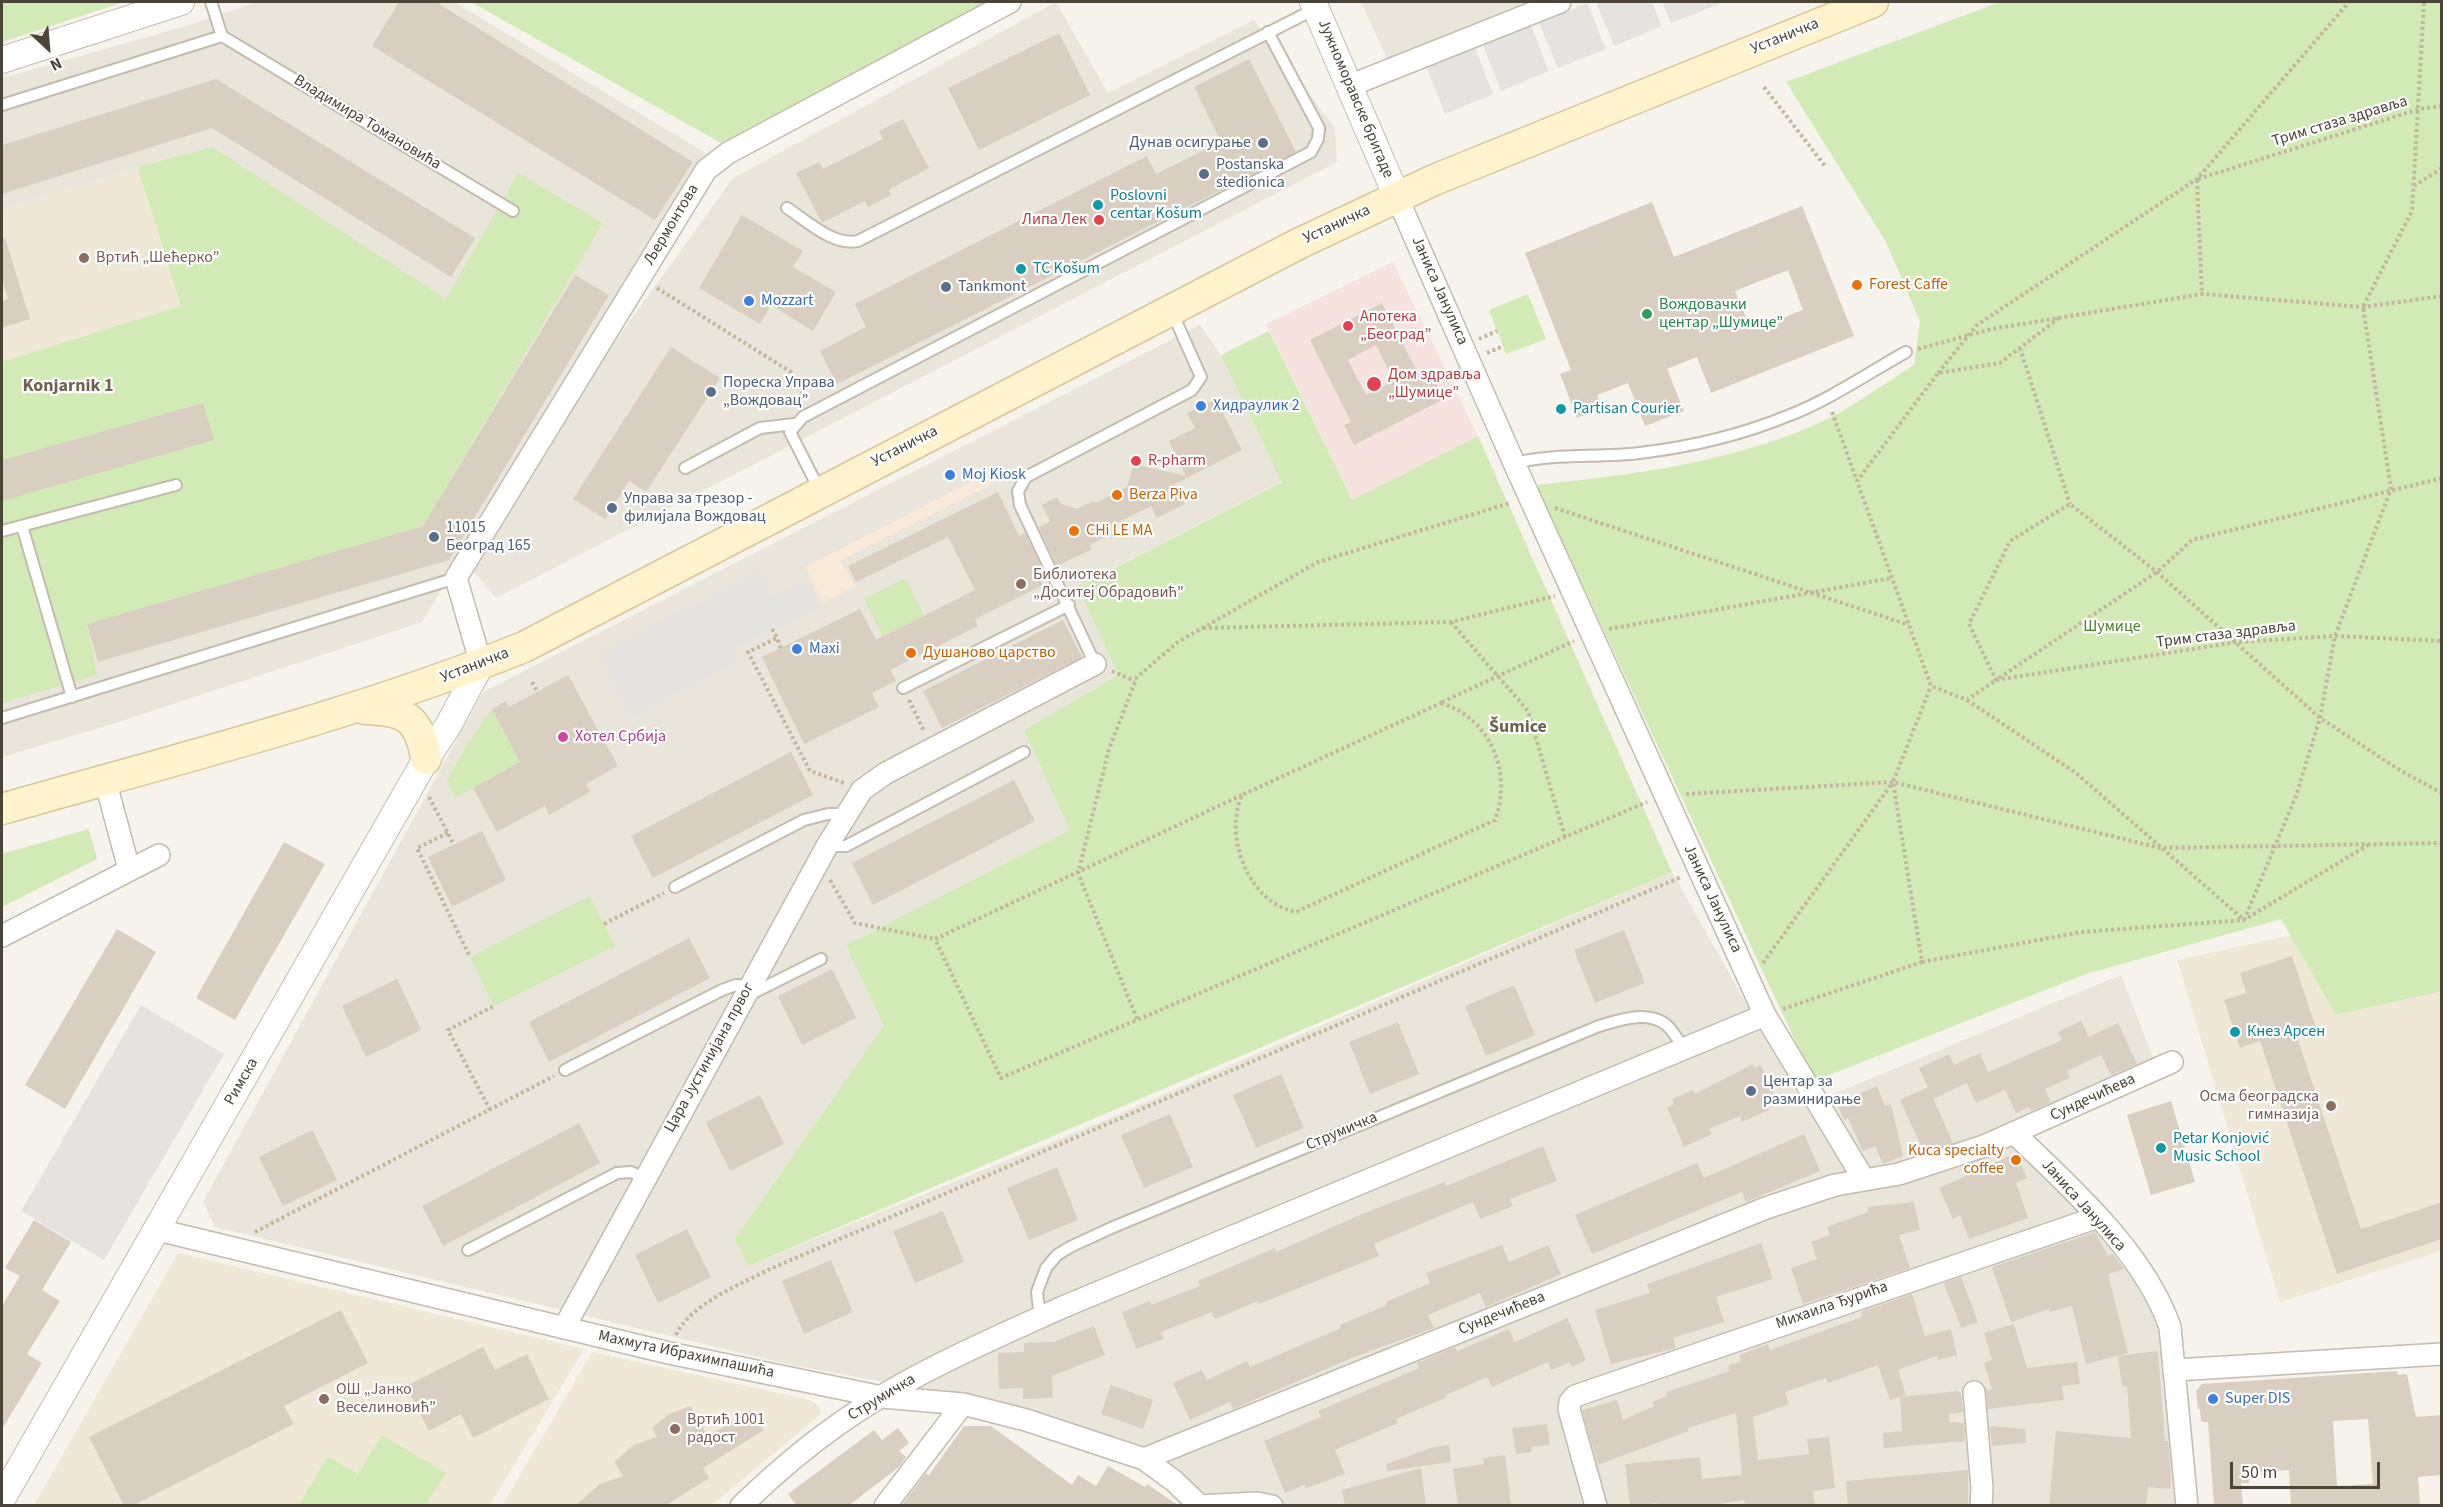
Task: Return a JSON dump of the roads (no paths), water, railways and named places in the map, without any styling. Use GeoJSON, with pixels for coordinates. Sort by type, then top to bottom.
{"type":"FeatureCollection","features":[{"type":"Feature","properties":{"kind":"main road","name":"Устаничка"},"geometry":{"type":"LineString","coordinates":[[2,809],[422,687],[482,664],[571,624],[1170,309],[1397,197],[1873,2]]}},
{"type":"Feature","properties":{"kind":"main road"},"geometry":{"type":"LineString","coordinates":[[352,708],[388,709],[402,713],[419,729],[423,738],[426,759]]}},
{"type":"Feature","properties":{"kind":"street"},"geometry":{"type":"LineString","coordinates":[[2,60],[181,2]]}},
{"type":"Feature","properties":{"kind":"street","name":"Љермонтова"},"geometry":{"type":"LineString","coordinates":[[456,578],[711,164],[1010,2]]}},
{"type":"Feature","properties":{"kind":"street"},"geometry":{"type":"LineString","coordinates":[[1349,86],[1560,2]]}},
{"type":"Feature","properties":{"kind":"street","name":"Јужноморавске бригаде"},"geometry":{"type":"LineString","coordinates":[[1314,5],[1397,197]]}},
{"type":"Feature","properties":{"kind":"street","name":"Јаниса Јанулиса"},"geometry":{"type":"LineString","coordinates":[[1397,197],[1514,463],[1765,1016],[1863,1178]]}},
{"type":"Feature","properties":{"kind":"street"},"geometry":{"type":"LineString","coordinates":[[456,578],[482,664]]}},
{"type":"Feature","properties":{"kind":"street","name":"Римска"},"geometry":{"type":"LineString","coordinates":[[2,1499],[482,664]]}},
{"type":"Feature","properties":{"kind":"street","name":"Цара Јустинијана првог"},"geometry":{"type":"LineString","coordinates":[[564,1328],[746,992],[827,846],[862,790],[886,773],[1095,664]]}},
{"type":"Feature","properties":{"kind":"street"},"geometry":{"type":"LineString","coordinates":[[105,780],[129,869]]}},
{"type":"Feature","properties":{"kind":"street"},"geometry":{"type":"LineString","coordinates":[[2,936],[159,855]]}},
{"type":"Feature","properties":{"kind":"street","name":"Струмичка"},"geometry":{"type":"LineString","coordinates":[[741,1506],[805,1449],[882,1397],[965,1353],[1040,1318],[1765,1016]]}},
{"type":"Feature","properties":{"kind":"street","name":"Сундечићева"},"geometry":{"type":"LineString","coordinates":[[2015,1134],[2172,1062]]}},
{"type":"Feature","properties":{"kind":"street"},"geometry":{"type":"LineString","coordinates":[[1863,1178],[1920,1168],[2015,1134]]}},
{"type":"Feature","properties":{"kind":"street","name":"Јаниса Јанулиса"},"geometry":{"type":"LineString","coordinates":[[2015,1134],[2098,1217],[2148,1279],[2159,1299],[2170,1327],[2187,1506]]}},
{"type":"Feature","properties":{"kind":"street","name":"Сундечићева"},"geometry":{"type":"LineString","coordinates":[[1144,1459],[1766,1208],[1863,1178]]}},
{"type":"Feature","properties":{"kind":"street","name":"Михаила Ђурића"},"geometry":{"type":"LineString","coordinates":[[1596,1506],[1569,1409],[1570,1402],[1575,1396],[2098,1217]]}},
{"type":"Feature","properties":{"kind":"street","name":"Махмута Ибрахимпашића"},"geometry":{"type":"LineString","coordinates":[[158,1230],[669,1353],[882,1397],[963,1404],[1026,1420],[1144,1459],[1174,1481],[1198,1505]]}},
{"type":"Feature","properties":{"kind":"street"},"geometry":{"type":"LineString","coordinates":[[2175,1370],[2442,1354]]}},
{"type":"Feature","properties":{"kind":"street"},"geometry":{"type":"LineString","coordinates":[[1974,1392],[1982,1488],[1981,1506]]}},
{"type":"Feature","properties":{"kind":"street"},"geometry":{"type":"LineString","coordinates":[[885,1506],[963,1404]]}},
{"type":"Feature","properties":{"kind":"street"},"geometry":{"type":"LineString","coordinates":[[1198,1505],[1262,1505]]}},
{"type":"Feature","properties":{"kind":"lane"},"geometry":{"type":"LineString","coordinates":[[2,105],[222,36],[211,2]]}},
{"type":"Feature","properties":{"kind":"lane"},"geometry":{"type":"LineString","coordinates":[[787,208],[837,240],[846,244],[858,242],[1268,32],[1314,5]]}},
{"type":"Feature","properties":{"kind":"lane"},"geometry":{"type":"LineString","coordinates":[[685,468],[760,428],[794,424],[812,412],[1311,152],[1318,139],[1319,128],[1268,32]]}},
{"type":"Feature","properties":{"kind":"lane","name":"Владимира Томановића"},"geometry":{"type":"LineString","coordinates":[[222,36],[513,211]]}},
{"type":"Feature","properties":{"kind":"lane"},"geometry":{"type":"LineString","coordinates":[[1095,664],[1020,505],[1018,491],[1026,477],[1192,390],[1201,377],[1170,309]]}},
{"type":"Feature","properties":{"kind":"lane"},"geometry":{"type":"LineString","coordinates":[[1514,463],[1547,457],[1593,457],[1642,452],[1716,438],[1791,415],[1906,352]]}},
{"type":"Feature","properties":{"kind":"lane"},"geometry":{"type":"LineString","coordinates":[[794,424],[790,432],[820,492]]}},
{"type":"Feature","properties":{"kind":"lane"},"geometry":{"type":"LineString","coordinates":[[2,531],[176,485]]}},
{"type":"Feature","properties":{"kind":"lane"},"geometry":{"type":"LineString","coordinates":[[22,526],[72,697]]}},
{"type":"Feature","properties":{"kind":"lane"},"geometry":{"type":"LineString","coordinates":[[2,718],[456,578]]}},
{"type":"Feature","properties":{"kind":"lane"},"geometry":{"type":"LineString","coordinates":[[903,688],[1069,605]]}},
{"type":"Feature","properties":{"kind":"lane"},"geometry":{"type":"LineString","coordinates":[[827,846],[838,848],[846,846],[1024,752]]}},
{"type":"Feature","properties":{"kind":"lane"},"geometry":{"type":"LineString","coordinates":[[675,887],[804,820],[828,814],[846,814]]}},
{"type":"Feature","properties":{"kind":"lane"},"geometry":{"type":"LineString","coordinates":[[565,1070],[722,990],[736,985],[746,992],[821,959]]}},
{"type":"Feature","properties":{"kind":"lane","name":"Струмичка"},"geometry":{"type":"LineString","coordinates":[[1040,1318],[1037,1292],[1046,1268],[1058,1255],[1070,1247],[1111,1228],[1599,1026],[1627,1018],[1649,1017],[1665,1023],[1684,1048]]}},
{"type":"Feature","properties":{"kind":"lane"},"geometry":{"type":"LineString","coordinates":[[468,1250],[616,1173],[631,1172],[645,1178]]}},
{"type":"Feature","properties":{"kind":"place","name":"Дунав осигурање"},"geometry":{"type":"Point","coordinates":[1263,143]}},
{"type":"Feature","properties":{"kind":"place","name":"Postanska stedionica"},"geometry":{"type":"Point","coordinates":[1204,174]}},
{"type":"Feature","properties":{"kind":"place","name":"Poslovni centar Košum"},"geometry":{"type":"Point","coordinates":[1098,205]}},
{"type":"Feature","properties":{"kind":"place","name":"Липа Лек"},"geometry":{"type":"Point","coordinates":[1099,220]}},
{"type":"Feature","properties":{"kind":"place","name":"Вртић „Шећерко”"},"geometry":{"type":"Point","coordinates":[84,258]}},
{"type":"Feature","properties":{"kind":"place","name":"TC Košum"},"geometry":{"type":"Point","coordinates":[1021,269]}},
{"type":"Feature","properties":{"kind":"place","name":"Forest Caffe"},"geometry":{"type":"Point","coordinates":[1857,285]}},
{"type":"Feature","properties":{"kind":"place","name":"Tankmont"},"geometry":{"type":"Point","coordinates":[946,287]}},
{"type":"Feature","properties":{"kind":"place","name":"Mozzart"},"geometry":{"type":"Point","coordinates":[749,301]}},
{"type":"Feature","properties":{"kind":"place","name":"Вождовачки центар „Шумице”"},"geometry":{"type":"Point","coordinates":[1647,314]}},
{"type":"Feature","properties":{"kind":"place","name":"Апотека „Београд”"},"geometry":{"type":"Point","coordinates":[1348,326]}},
{"type":"Feature","properties":{"kind":"place","name":"Дом здравља „Шумице”"},"geometry":{"type":"Point","coordinates":[1374,384]}},
{"type":"Feature","properties":{"kind":"place","name":"Пореска Управа „Вождовац”"},"geometry":{"type":"Point","coordinates":[711,392]}},
{"type":"Feature","properties":{"kind":"place","name":"Хидраулик 2"},"geometry":{"type":"Point","coordinates":[1201,406]}},
{"type":"Feature","properties":{"kind":"place","name":"Partisan Courier"},"geometry":{"type":"Point","coordinates":[1561,409]}},
{"type":"Feature","properties":{"kind":"place","name":"R-pharm"},"geometry":{"type":"Point","coordinates":[1136,461]}},
{"type":"Feature","properties":{"kind":"place","name":"Moj Kiosk"},"geometry":{"type":"Point","coordinates":[950,475]}},
{"type":"Feature","properties":{"kind":"place","name":"Berza Piva"},"geometry":{"type":"Point","coordinates":[1117,495]}},
{"type":"Feature","properties":{"kind":"place","name":"Управа за трезор - филијала Вождовац"},"geometry":{"type":"Point","coordinates":[612,508]}},
{"type":"Feature","properties":{"kind":"place","name":"CHi LE MA"},"geometry":{"type":"Point","coordinates":[1074,531]}},
{"type":"Feature","properties":{"kind":"place","name":"11015 Београд 165"},"geometry":{"type":"Point","coordinates":[434,537]}},
{"type":"Feature","properties":{"kind":"place","name":"Библиотека „Доситеј Обрадовић”"},"geometry":{"type":"Point","coordinates":[1021,584]}},
{"type":"Feature","properties":{"kind":"place","name":"Maxi"},"geometry":{"type":"Point","coordinates":[797,649]}},
{"type":"Feature","properties":{"kind":"place","name":"Душаново царство"},"geometry":{"type":"Point","coordinates":[911,653]}},
{"type":"Feature","properties":{"kind":"place","name":"Хотел Србија"},"geometry":{"type":"Point","coordinates":[563,737]}},
{"type":"Feature","properties":{"kind":"place","name":"Кнез Арсен"},"geometry":{"type":"Point","coordinates":[2235,1032]}},
{"type":"Feature","properties":{"kind":"place","name":"Центар за разминирање"},"geometry":{"type":"Point","coordinates":[1751,1091]}},
{"type":"Feature","properties":{"kind":"place","name":"Осма београдска гимназија"},"geometry":{"type":"Point","coordinates":[2331,1106]}},
{"type":"Feature","properties":{"kind":"place","name":"Petar Konjović Music School"},"geometry":{"type":"Point","coordinates":[2161,1148]}},
{"type":"Feature","properties":{"kind":"place","name":"Kuca specialty coffee"},"geometry":{"type":"Point","coordinates":[2016,1160]}},
{"type":"Feature","properties":{"kind":"place","name":"ОШ „Јанко Веселиновић”"},"geometry":{"type":"Point","coordinates":[324,1399]}},
{"type":"Feature","properties":{"kind":"place","name":"Super DIS"},"geometry":{"type":"Point","coordinates":[2213,1399]}},
{"type":"Feature","properties":{"kind":"place","name":"Вртић 1001 радост"},"geometry":{"type":"Point","coordinates":[675,1429]}},
{"type":"Feature","properties":{"kind":"district","name":"Konjarnik 1"},"geometry":{"type":"Point","coordinates":[68,387]}},
{"type":"Feature","properties":{"kind":"district","name":"Šumice"},"geometry":{"type":"Point","coordinates":[1518,728]}},
{"type":"Feature","properties":{"kind":"park label","name":"Шумице"},"geometry":{"type":"Point","coordinates":[2112,627]}}]}
